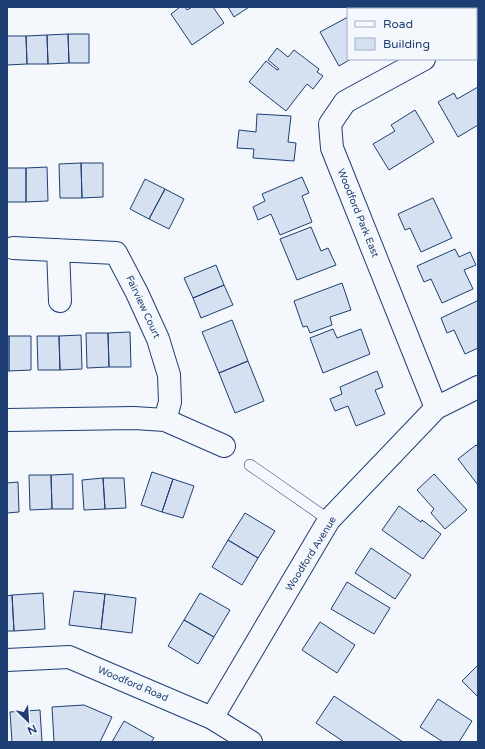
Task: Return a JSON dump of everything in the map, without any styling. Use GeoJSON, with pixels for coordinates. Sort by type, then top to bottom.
{"type":"FeatureCollection","features":[{"type":"Feature","properties":{"kind":"street","name":"Woodford Park East"},"geometry":{"type":"LineString","coordinates":[[422,60],[345,102],[330,124],[332,148],[436,408]]}},
{"type":"Feature","properties":{"kind":"street","name":"Fairview Court"},"geometry":{"type":"LineString","coordinates":[[13,248],[116,253],[138,293],[158,339],[169,375],[170,402],[165,420]]}},
{"type":"Feature","properties":{"kind":"street"},"geometry":{"type":"LineString","coordinates":[[58,250],[60,301]]}},
{"type":"Feature","properties":{"kind":"street","name":"Woodford Avenue"},"geometry":{"type":"LineString","coordinates":[[212,718],[329,520],[436,408],[478,387]]}},
{"type":"Feature","properties":{"kind":"street"},"geometry":{"type":"LineString","coordinates":[[7,420],[134,418],[165,420],[224,446]]}},
{"type":"Feature","properties":{"kind":"street","name":"Woodford Road"},"geometry":{"type":"LineString","coordinates":[[7,660],[69,657],[212,718],[251,742]]}},
{"type":"Feature","properties":{"kind":"lane"},"geometry":{"type":"LineString","coordinates":[[250,465],[329,520]]}},
{"type":"Feature","properties":{"kind":"building"},"geometry":{"type":"Polygon","coordinates":[[[180,7],[185,7],[187,10],[192,7],[213,7],[224,23],[192,45],[171,14],[180,7]]]}},
{"type":"Feature","properties":{"kind":"building"},"geometry":{"type":"Polygon","coordinates":[[[228,7],[249,7],[234,17],[228,7]]]}},
{"type":"Feature","properties":{"kind":"building"},"geometry":{"type":"Polygon","coordinates":[[[409,7],[410,8],[368,8],[409,7]]]}},
{"type":"Feature","properties":{"kind":"building"},"geometry":{"type":"Polygon","coordinates":[[[436,7],[452,7],[450,8],[436,7]]]}},
{"type":"Feature","properties":{"kind":"building"},"geometry":{"type":"Polygon","coordinates":[[[347,18],[347,60],[349,60],[339,66],[320,32],[347,18]]]}},
{"type":"Feature","properties":{"kind":"building"},"geometry":{"type":"Polygon","coordinates":[[[68,34],[69,63],[48,64],[47,35],[68,34]]]}},
{"type":"Feature","properties":{"kind":"building"},"geometry":{"type":"Polygon","coordinates":[[[68,34],[89,34],[89,63],[69,63],[68,34]]]}},
{"type":"Feature","properties":{"kind":"building"},"geometry":{"type":"Polygon","coordinates":[[[47,35],[48,64],[27,64],[26,36],[47,35]]]}},
{"type":"Feature","properties":{"kind":"building"},"geometry":{"type":"Polygon","coordinates":[[[7,36],[26,36],[27,64],[7,65],[7,36]]]}},
{"type":"Feature","properties":{"kind":"building"},"geometry":{"type":"Polygon","coordinates":[[[277,48],[288,57],[294,50],[319,69],[317,72],[323,76],[313,89],[307,84],[286,111],[249,82],[266,61],[277,70],[279,69],[268,60],[277,48]]]}},
{"type":"Feature","properties":{"kind":"building"},"geometry":{"type":"Polygon","coordinates":[[[478,87],[478,125],[458,137],[438,102],[454,93],[457,99],[478,87]]]}},
{"type":"Feature","properties":{"kind":"building"},"geometry":{"type":"Polygon","coordinates":[[[415,110],[434,142],[389,170],[373,144],[395,131],[391,125],[415,110]]]}},
{"type":"Feature","properties":{"kind":"building"},"geometry":{"type":"Polygon","coordinates":[[[257,114],[291,116],[288,142],[296,143],[294,161],[253,158],[254,149],[237,148],[239,130],[256,132],[257,114]]]}},
{"type":"Feature","properties":{"kind":"building"},"geometry":{"type":"Polygon","coordinates":[[[81,163],[82,198],[60,198],[59,164],[81,163]]]}},
{"type":"Feature","properties":{"kind":"building"},"geometry":{"type":"Polygon","coordinates":[[[81,163],[103,163],[103,197],[82,198],[81,163]]]}},
{"type":"Feature","properties":{"kind":"building"},"geometry":{"type":"Polygon","coordinates":[[[47,167],[48,201],[26,202],[26,168],[47,167]]]}},
{"type":"Feature","properties":{"kind":"building"},"geometry":{"type":"Polygon","coordinates":[[[7,168],[26,168],[26,202],[7,202],[7,168]]]}},
{"type":"Feature","properties":{"kind":"building"},"geometry":{"type":"Polygon","coordinates":[[[302,177],[309,193],[302,196],[312,222],[280,235],[271,214],[258,220],[253,207],[265,201],[262,194],[302,177]]]}},
{"type":"Feature","properties":{"kind":"building"},"geometry":{"type":"Polygon","coordinates":[[[145,179],[165,189],[149,219],[130,209],[145,179]]]}},
{"type":"Feature","properties":{"kind":"building"},"geometry":{"type":"Polygon","coordinates":[[[165,189],[184,199],[169,229],[149,219],[165,189]]]}},
{"type":"Feature","properties":{"kind":"building"},"geometry":{"type":"Polygon","coordinates":[[[433,198],[452,238],[421,252],[410,228],[405,230],[398,214],[433,198]]]}},
{"type":"Feature","properties":{"kind":"building"},"geometry":{"type":"Polygon","coordinates":[[[311,227],[321,251],[328,248],[336,265],[297,280],[280,239],[311,227]]]}},
{"type":"Feature","properties":{"kind":"building"},"geometry":{"type":"Polygon","coordinates":[[[455,249],[459,257],[470,252],[476,265],[464,270],[473,289],[442,303],[431,279],[424,282],[417,266],[455,249]]]}},
{"type":"Feature","properties":{"kind":"building"},"geometry":{"type":"Polygon","coordinates":[[[216,265],[224,285],[193,298],[184,278],[216,265]]]}},
{"type":"Feature","properties":{"kind":"building"},"geometry":{"type":"Polygon","coordinates":[[[342,283],[351,310],[330,317],[332,325],[310,333],[307,326],[303,327],[294,301],[342,283]]]}},
{"type":"Feature","properties":{"kind":"building"},"geometry":{"type":"Polygon","coordinates":[[[224,285],[233,305],[201,318],[193,298],[224,285]]]}},
{"type":"Feature","properties":{"kind":"building"},"geometry":{"type":"Polygon","coordinates":[[[477,301],[478,348],[465,354],[454,330],[447,333],[441,318],[477,301]]]}},
{"type":"Feature","properties":{"kind":"building"},"geometry":{"type":"Polygon","coordinates":[[[232,320],[248,361],[219,373],[202,332],[232,320]]]}},
{"type":"Feature","properties":{"kind":"building"},"geometry":{"type":"Polygon","coordinates":[[[333,329],[337,338],[361,329],[370,354],[323,373],[310,338],[333,329]]]}},
{"type":"Feature","properties":{"kind":"building"},"geometry":{"type":"Polygon","coordinates":[[[130,332],[131,367],[109,367],[108,333],[130,332]]]}},
{"type":"Feature","properties":{"kind":"building"},"geometry":{"type":"Polygon","coordinates":[[[86,333],[108,333],[109,367],[87,368],[86,333]]]}},
{"type":"Feature","properties":{"kind":"building"},"geometry":{"type":"Polygon","coordinates":[[[81,335],[82,369],[60,370],[59,336],[81,335]]]}},
{"type":"Feature","properties":{"kind":"building"},"geometry":{"type":"Polygon","coordinates":[[[7,336],[9,336],[9,371],[7,371],[7,336]]]}},
{"type":"Feature","properties":{"kind":"building"},"geometry":{"type":"Polygon","coordinates":[[[9,336],[31,336],[31,370],[9,371],[9,336]]]}},
{"type":"Feature","properties":{"kind":"building"},"geometry":{"type":"Polygon","coordinates":[[[37,336],[59,336],[60,370],[38,370],[37,336]]]}},
{"type":"Feature","properties":{"kind":"building"},"geometry":{"type":"Polygon","coordinates":[[[248,361],[264,401],[235,413],[219,373],[248,361]]]}},
{"type":"Feature","properties":{"kind":"building"},"geometry":{"type":"Polygon","coordinates":[[[377,371],[383,387],[375,390],[385,414],[356,426],[348,406],[335,411],[330,399],[342,394],[340,387],[377,371]]]}},
{"type":"Feature","properties":{"kind":"building"},"geometry":{"type":"Polygon","coordinates":[[[476,445],[478,447],[478,485],[458,459],[476,445]]]}},
{"type":"Feature","properties":{"kind":"building"},"geometry":{"type":"Polygon","coordinates":[[[152,472],[173,479],[162,512],[141,505],[152,472]]]}},
{"type":"Feature","properties":{"kind":"building"},"geometry":{"type":"Polygon","coordinates":[[[73,474],[73,509],[52,509],[51,475],[73,474]]]}},
{"type":"Feature","properties":{"kind":"building"},"geometry":{"type":"Polygon","coordinates":[[[434,474],[467,510],[445,529],[431,513],[434,509],[417,490],[434,474]]]}},
{"type":"Feature","properties":{"kind":"building"},"geometry":{"type":"Polygon","coordinates":[[[29,475],[51,475],[52,509],[30,510],[29,475]]]}},
{"type":"Feature","properties":{"kind":"building"},"geometry":{"type":"Polygon","coordinates":[[[103,478],[105,509],[84,510],[82,480],[103,478]]]}},
{"type":"Feature","properties":{"kind":"building"},"geometry":{"type":"Polygon","coordinates":[[[103,478],[124,478],[126,508],[105,509],[103,478]]]}},
{"type":"Feature","properties":{"kind":"building"},"geometry":{"type":"Polygon","coordinates":[[[173,479],[194,486],[183,518],[162,512],[173,479]]]}},
{"type":"Feature","properties":{"kind":"building"},"geometry":{"type":"Polygon","coordinates":[[[18,482],[19,512],[7,513],[7,483],[18,482]]]}},
{"type":"Feature","properties":{"kind":"building"},"geometry":{"type":"Polygon","coordinates":[[[399,506],[441,534],[423,559],[382,530],[399,506]]]}},
{"type":"Feature","properties":{"kind":"building"},"geometry":{"type":"Polygon","coordinates":[[[245,513],[275,531],[258,558],[228,540],[245,513]]]}},
{"type":"Feature","properties":{"kind":"building"},"geometry":{"type":"Polygon","coordinates":[[[228,540],[258,558],[242,585],[212,567],[228,540]]]}},
{"type":"Feature","properties":{"kind":"building"},"geometry":{"type":"Polygon","coordinates":[[[371,548],[411,575],[395,599],[355,573],[371,548]]]}},
{"type":"Feature","properties":{"kind":"building"},"geometry":{"type":"Polygon","coordinates":[[[347,582],[390,608],[374,634],[331,609],[347,582]]]}},
{"type":"Feature","properties":{"kind":"building"},"geometry":{"type":"Polygon","coordinates":[[[74,591],[105,594],[101,629],[69,625],[74,591]]]}},
{"type":"Feature","properties":{"kind":"building"},"geometry":{"type":"Polygon","coordinates":[[[43,593],[45,629],[14,631],[12,595],[43,593]]]}},
{"type":"Feature","properties":{"kind":"building"},"geometry":{"type":"Polygon","coordinates":[[[200,593],[230,610],[214,637],[184,620],[200,593]]]}},
{"type":"Feature","properties":{"kind":"building"},"geometry":{"type":"Polygon","coordinates":[[[105,594],[136,598],[132,633],[101,629],[105,594]]]}},
{"type":"Feature","properties":{"kind":"building"},"geometry":{"type":"Polygon","coordinates":[[[12,595],[14,631],[7,631],[7,596],[12,595]]]}},
{"type":"Feature","properties":{"kind":"building"},"geometry":{"type":"Polygon","coordinates":[[[184,620],[214,637],[198,664],[168,646],[184,620]]]}},
{"type":"Feature","properties":{"kind":"building"},"geometry":{"type":"Polygon","coordinates":[[[320,622],[355,645],[337,673],[302,650],[320,622]]]}},
{"type":"Feature","properties":{"kind":"building"},"geometry":{"type":"Polygon","coordinates":[[[478,665],[478,697],[462,681],[478,665]]]}},
{"type":"Feature","properties":{"kind":"building"},"geometry":{"type":"Polygon","coordinates":[[[334,696],[403,742],[344,742],[316,723],[334,696]]]}},
{"type":"Feature","properties":{"kind":"building"},"geometry":{"type":"Polygon","coordinates":[[[438,699],[472,721],[459,742],[443,742],[420,727],[438,699]]]}},
{"type":"Feature","properties":{"kind":"building"},"geometry":{"type":"Polygon","coordinates":[[[84,705],[112,717],[100,742],[54,742],[52,707],[84,705]]]}},
{"type":"Feature","properties":{"kind":"building"},"geometry":{"type":"Polygon","coordinates":[[[40,710],[42,742],[12,742],[10,712],[40,710]]]}},
{"type":"Feature","properties":{"kind":"building"},"geometry":{"type":"Polygon","coordinates":[[[124,721],[154,738],[151,742],[112,742],[124,721]]]}}]}
